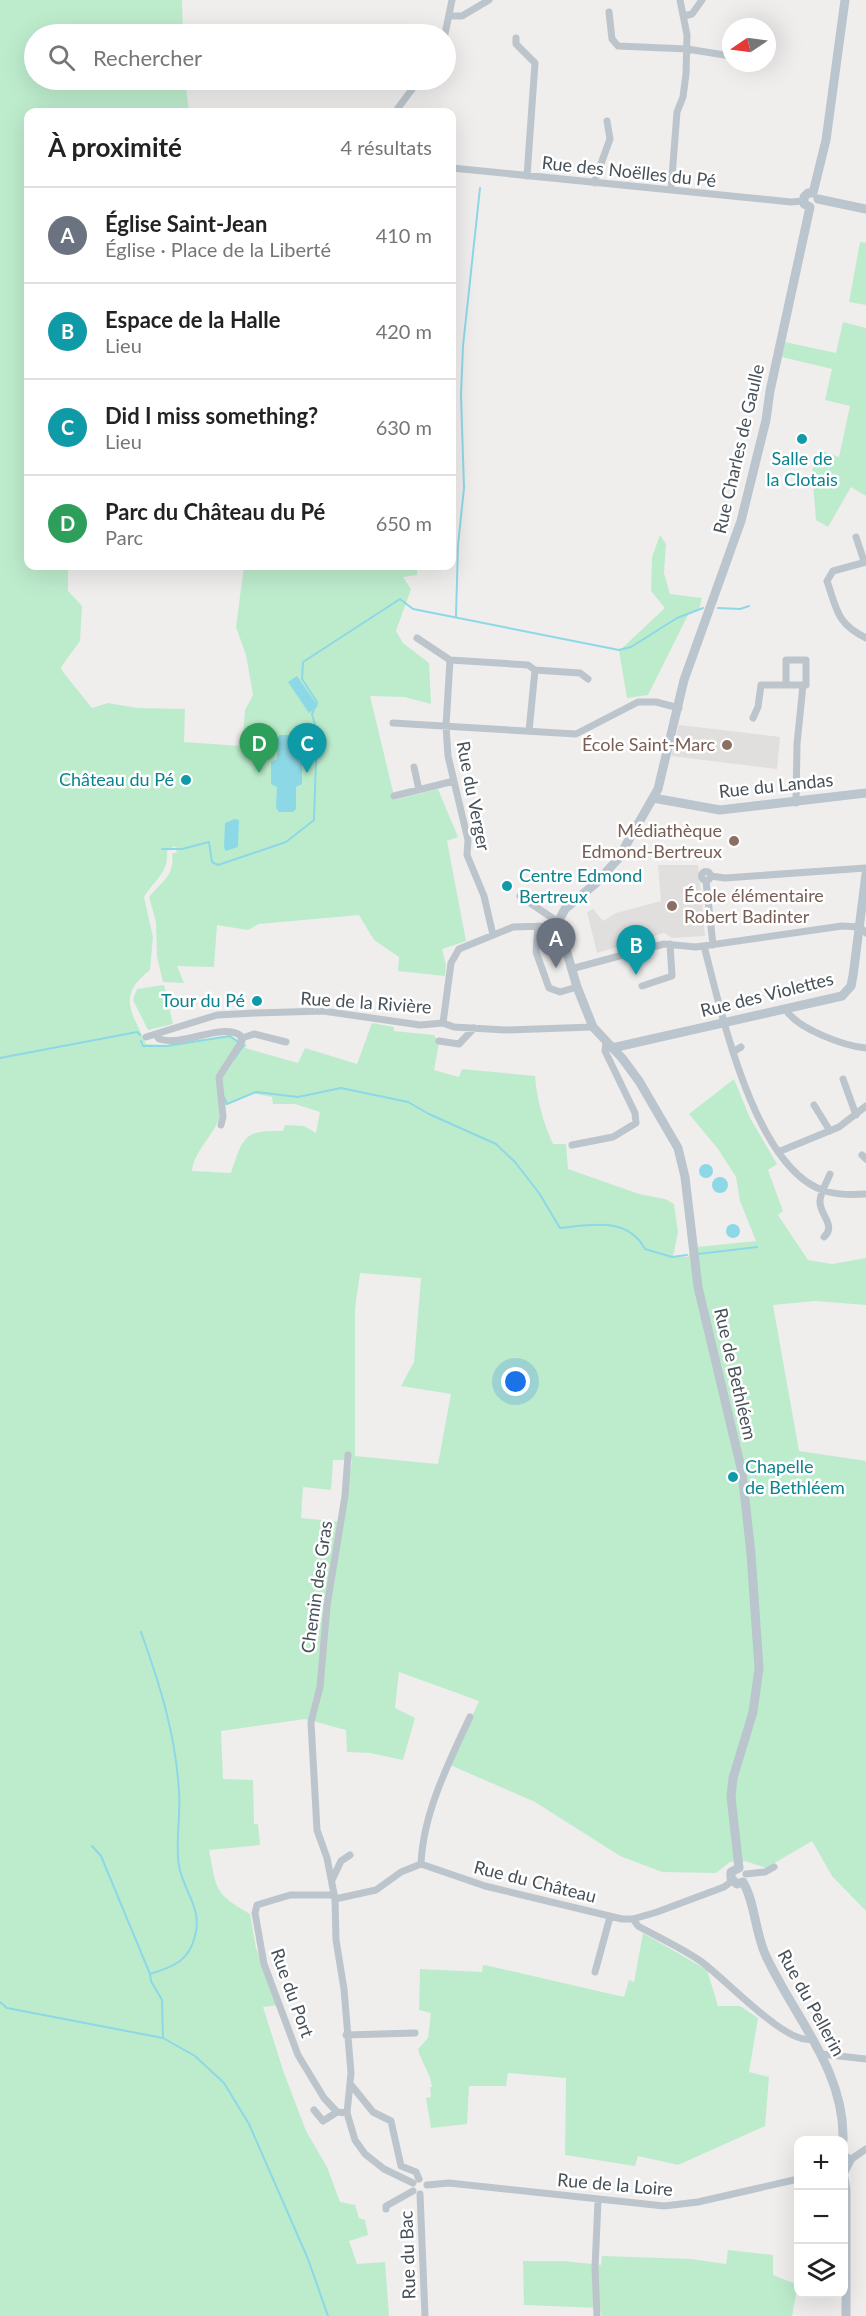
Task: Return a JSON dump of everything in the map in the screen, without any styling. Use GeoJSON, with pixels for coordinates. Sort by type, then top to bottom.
{"type":"FeatureCollection","features":[{"type":"Feature","properties":{"kind":"main road"},"geometry":{"type":"LineString","coordinates":[[806,204],[815,205],[845,0]]}},
{"type":"Feature","properties":{"kind":"main road"},"geometry":{"type":"LineString","coordinates":[[815,196],[866,209]]}},
{"type":"Feature","properties":{"kind":"main road","name":"Rue Charles de Gaulle"},"geometry":{"type":"LineString","coordinates":[[558,922],[565,909],[596,883],[618,859],[653,798],[679,708],[686,672],[741,521],[766,420],[806,204]]}},
{"type":"Feature","properties":{"kind":"main road","name":"Rue du Landas"},"geometry":{"type":"LineString","coordinates":[[653,798],[720,810],[866,793]]}},
{"type":"Feature","properties":{"kind":"main road","name":"Rue des Violettes"},"geometry":{"type":"LineString","coordinates":[[609,1045],[724,1024],[835,998],[847,992],[851,986],[863,930],[866,874]]}},
{"type":"Feature","properties":{"kind":"main road","name":"Rue de Bethléem"},"geometry":{"type":"LineString","coordinates":[[558,922],[571,969],[593,1027],[660,1114],[680,1155],[698,1287],[745,1491],[759,1668],[753,1712],[732,1787],[732,1813],[743,1874]]}},
{"type":"Feature","properties":{"kind":"main road"},"geometry":{"type":"LineString","coordinates":[[731,1872],[743,1874],[737,1884],[732,1881],[731,1872]]}},
{"type":"Feature","properties":{"kind":"main road","name":"Rue du Pellerin"},"geometry":{"type":"LineString","coordinates":[[743,1874],[758,1938],[767,1959],[821,2054],[836,2090],[842,2136]]}},
{"type":"Feature","properties":{"kind":"main road"},"geometry":{"type":"LineString","coordinates":[[846,2190],[846,2316]]}},
{"type":"Feature","properties":{"kind":"street"},"geometry":{"type":"LineString","coordinates":[[448,24],[452,0]]}},
{"type":"Feature","properties":{"kind":"street"},"geometry":{"type":"LineString","coordinates":[[450,16],[462,16],[489,0]]}},
{"type":"Feature","properties":{"kind":"street"},"geometry":{"type":"LineString","coordinates":[[671,190],[677,112],[683,97],[687,49],[680,0]]}},
{"type":"Feature","properties":{"kind":"street"},"geometry":{"type":"LineString","coordinates":[[684,16],[692,14],[702,0]]}},
{"type":"Feature","properties":{"kind":"street"},"geometry":{"type":"LineString","coordinates":[[609,12],[612,39],[618,46],[687,49],[722,57]]}},
{"type":"Feature","properties":{"kind":"street"},"geometry":{"type":"LineString","coordinates":[[516,38],[516,44],[535,63],[527,176]]}},
{"type":"Feature","properties":{"kind":"street"},"geometry":{"type":"LineString","coordinates":[[398,108],[412,90]]}},
{"type":"Feature","properties":{"kind":"street"},"geometry":{"type":"LineString","coordinates":[[594,183],[610,139],[607,121]]}},
{"type":"Feature","properties":{"kind":"street","name":"Rue des Noëlles du Pé"},"geometry":{"type":"LineString","coordinates":[[456,168],[806,204]]}},
{"type":"Feature","properties":{"kind":"street"},"geometry":{"type":"LineString","coordinates":[[856,537],[865,561],[833,571],[827,581],[841,621],[850,630],[866,638]]}},
{"type":"Feature","properties":{"kind":"street"},"geometry":{"type":"LineString","coordinates":[[417,638],[450,660],[528,664],[535,670],[580,673],[588,679]]}},
{"type":"Feature","properties":{"kind":"street","name":"Rue du Verger"},"geometry":{"type":"LineString","coordinates":[[450,660],[446,726],[448,756],[468,840],[467,855],[484,896],[493,935]]}},
{"type":"Feature","properties":{"kind":"street"},"geometry":{"type":"LineString","coordinates":[[786,685],[786,660],[806,660],[806,685],[803,685],[797,744],[795,803]]}},
{"type":"Feature","properties":{"kind":"street"},"geometry":{"type":"LineString","coordinates":[[529,731],[535,670]]}},
{"type":"Feature","properties":{"kind":"street"},"geometry":{"type":"LineString","coordinates":[[753,718],[758,707],[761,685],[803,685]]}},
{"type":"Feature","properties":{"kind":"street"},"geometry":{"type":"LineString","coordinates":[[393,723],[576,734],[638,702],[656,702],[679,708]]}},
{"type":"Feature","properties":{"kind":"street"},"geometry":{"type":"LineString","coordinates":[[414,767],[419,790]]}},
{"type":"Feature","properties":{"kind":"street"},"geometry":{"type":"LineString","coordinates":[[394,796],[454,781]]}},
{"type":"Feature","properties":{"kind":"street"},"geometry":{"type":"LineString","coordinates":[[713,945],[708,879],[866,868]]}},
{"type":"Feature","properties":{"kind":"street"},"geometry":{"type":"LineString","coordinates":[[520,896],[558,922]]}},
{"type":"Feature","properties":{"kind":"street"},"geometry":{"type":"LineString","coordinates":[[443,1023],[454,953],[466,945],[523,925],[538,926],[558,922]]}},
{"type":"Feature","properties":{"kind":"street"},"geometry":{"type":"LineString","coordinates":[[538,926],[536,952],[549,988],[560,992],[577,987]]}},
{"type":"Feature","properties":{"kind":"street"},"geometry":{"type":"LineString","coordinates":[[571,969],[670,944],[704,946],[831,927],[863,930]]}},
{"type":"Feature","properties":{"kind":"street"},"geometry":{"type":"LineString","coordinates":[[642,986],[672,976],[670,944]]}},
{"type":"Feature","properties":{"kind":"street"},"geometry":{"type":"LineString","coordinates":[[704,946],[733,1052],[759,1121],[778,1152],[797,1173],[824,1191],[866,1194]]}},
{"type":"Feature","properties":{"kind":"street"},"geometry":{"type":"LineString","coordinates":[[791,1009],[806,1025],[838,1043],[866,1048]]}},
{"type":"Feature","properties":{"kind":"street","name":"Rue de la Rivière"},"geometry":{"type":"LineString","coordinates":[[146,1037],[217,1015],[323,1011],[420,1025],[443,1023],[454,1027],[505,1030],[593,1027]]}},
{"type":"Feature","properties":{"kind":"street"},"geometry":{"type":"LineString","coordinates":[[439,1041],[459,1044],[474,1028]]}},
{"type":"Feature","properties":{"kind":"street"},"geometry":{"type":"LineString","coordinates":[[156,1035],[166,1041],[235,1032],[242,1038]]}},
{"type":"Feature","properties":{"kind":"street"},"geometry":{"type":"LineString","coordinates":[[221,1125],[223,1117],[219,1077],[242,1038],[254,1034],[286,1042]]}},
{"type":"Feature","properties":{"kind":"street"},"geometry":{"type":"LineString","coordinates":[[572,1145],[613,1137],[636,1123],[635,1113],[605,1051],[609,1045]]}},
{"type":"Feature","properties":{"kind":"street"},"geometry":{"type":"LineString","coordinates":[[733,1052],[741,1047]]}},
{"type":"Feature","properties":{"kind":"street"},"geometry":{"type":"LineString","coordinates":[[843,1078],[856,1115]]}},
{"type":"Feature","properties":{"kind":"street"},"geometry":{"type":"LineString","coordinates":[[814,1105],[830,1131]]}},
{"type":"Feature","properties":{"kind":"street"},"geometry":{"type":"LineString","coordinates":[[778,1152],[830,1131],[866,1106]]}},
{"type":"Feature","properties":{"kind":"street"},"geometry":{"type":"LineString","coordinates":[[824,1237],[829,1228],[820,1205],[830,1174]]}},
{"type":"Feature","properties":{"kind":"street","name":"Chemin des Gras"},"geometry":{"type":"LineString","coordinates":[[348,1455],[345,1496],[327,1606],[320,1687],[311,1722],[317,1830],[332,1880],[336,1940],[344,1989],[346,2036],[352,2086]]}},
{"type":"Feature","properties":{"kind":"street"},"geometry":{"type":"LineString","coordinates":[[334,1897],[376,1890],[401,1872],[421,1864],[426,1832],[436,1797],[448,1763],[470,1717]]}},
{"type":"Feature","properties":{"kind":"street"},"geometry":{"type":"LineString","coordinates":[[332,1880],[341,1861],[350,1855]]}},
{"type":"Feature","properties":{"kind":"street","name":"Rue du Château"},"geometry":{"type":"LineString","coordinates":[[421,1864],[485,1886],[610,1917],[633,1919],[724,1887],[732,1881]]}},
{"type":"Feature","properties":{"kind":"street"},"geometry":{"type":"LineString","coordinates":[[743,1874],[765,1872],[774,1867]]}},
{"type":"Feature","properties":{"kind":"street","name":"Rue du Port"},"geometry":{"type":"LineString","coordinates":[[334,1897],[290,1895],[257,1905],[255,1913],[264,1964],[298,2055],[324,2098],[337,2112]]}},
{"type":"Feature","properties":{"kind":"street"},"geometry":{"type":"LineString","coordinates":[[595,1972],[610,1917]]}},
{"type":"Feature","properties":{"kind":"street"},"geometry":{"type":"LineString","coordinates":[[633,1919],[638,1926],[699,1960],[784,2031],[801,2040],[812,2039]]}},
{"type":"Feature","properties":{"kind":"street"},"geometry":{"type":"LineString","coordinates":[[346,2036],[415,2033]]}},
{"type":"Feature","properties":{"kind":"street"},"geometry":{"type":"LineString","coordinates":[[821,2054],[824,2052],[866,2059]]}},
{"type":"Feature","properties":{"kind":"street"},"geometry":{"type":"LineString","coordinates":[[352,2086],[347,2113],[356,2140],[365,2154],[384,2169],[417,2187]]}},
{"type":"Feature","properties":{"kind":"street"},"geometry":{"type":"LineString","coordinates":[[352,2086],[373,2112],[391,2121],[401,2166],[416,2172],[417,2187]]}},
{"type":"Feature","properties":{"kind":"street"},"geometry":{"type":"LineString","coordinates":[[314,2110],[323,2121],[337,2112],[347,2113]]}},
{"type":"Feature","properties":{"kind":"street"},"geometry":{"type":"LineString","coordinates":[[848,2158],[866,2149]]}},
{"type":"Feature","properties":{"kind":"street","name":"Rue de la Loire"},"geometry":{"type":"LineString","coordinates":[[417,2187],[426,2191],[427,2185],[449,2183],[598,2201],[682,2205],[794,2179]]}},
{"type":"Feature","properties":{"kind":"street"},"geometry":{"type":"LineString","coordinates":[[386,2209],[386,2206],[417,2187]]}},
{"type":"Feature","properties":{"kind":"street","name":"Rue du Bac"},"geometry":{"type":"LineString","coordinates":[[417,2187],[425,2316]]}},
{"type":"Feature","properties":{"kind":"street"},"geometry":{"type":"LineString","coordinates":[[597,2316],[595,2268],[598,2201]]}},
{"type":"Feature","properties":{"kind":"shaded area","name":"École Saint-Marc"},"geometry":{"type":"Polygon","coordinates":[[[679,725],[780,737],[777,769],[671,756],[679,725]]]}},
{"type":"Feature","properties":{"kind":"shaded area","name":"École élémentaire Robert Badinter"},"geometry":{"type":"Polygon","coordinates":[[[658,865],[698,865],[705,936],[672,938],[664,933],[597,953],[587,912],[593,909],[603,921],[616,913],[661,901],[658,865]]]}},
{"type":"Feature","properties":{"kind":"green space"},"geometry":{"type":"Polygon","coordinates":[[[0,0],[182,0],[183,24],[24,24],[24,90],[186,90],[188,108],[24,108],[24,570],[68,570],[68,591],[82,606],[80,641],[61,667],[63,672],[92,708],[108,703],[137,708],[185,709],[184,742],[242,746],[245,710],[253,695],[246,655],[236,627],[243,570],[417,570],[417,575],[403,577],[411,589],[396,631],[403,643],[429,663],[431,704],[404,697],[370,696],[395,800],[438,789],[458,837],[447,841],[466,941],[442,949],[446,965],[445,976],[398,971],[399,957],[374,940],[359,915],[259,924],[248,930],[217,925],[214,967],[177,966],[184,983],[163,982],[157,957],[156,922],[149,897],[169,873],[172,854],[177,852],[175,846],[167,851],[163,871],[144,897],[153,937],[150,970],[133,988],[130,997],[132,1013],[146,1044],[167,1045],[230,1035],[247,1045],[245,1048],[298,1063],[305,1048],[357,1064],[372,1023],[394,1027],[394,1031],[434,1035],[439,1043],[434,1070],[459,1077],[462,1069],[535,1076],[546,1127],[553,1144],[566,1144],[568,1169],[639,1194],[665,1199],[674,1204],[678,1232],[673,1257],[687,1257],[697,1247],[756,1241],[740,1201],[736,1177],[718,1149],[689,1114],[734,1079],[750,1118],[777,1164],[768,1170],[783,1211],[778,1215],[808,1260],[832,1264],[866,1258],[866,1305],[815,1301],[773,1305],[799,1451],[866,1461],[866,1911],[832,1876],[812,1841],[766,1868],[745,1861],[730,1862],[716,1873],[662,1872],[620,1856],[535,1802],[450,1765],[479,1701],[399,1672],[395,1708],[415,1718],[403,1760],[370,1753],[347,1752],[346,1730],[305,1719],[221,1731],[223,1779],[253,1780],[254,1824],[258,1824],[260,1845],[209,1850],[216,1883],[223,1895],[250,1914],[256,1948],[278,2005],[263,2007],[284,2073],[306,2131],[327,2167],[340,2202],[355,2205],[359,2218],[365,2220],[368,2235],[349,2241],[357,2264],[385,2262],[389,2316],[0,2316],[0,0]],[[251,1093],[220,1108],[216,1124],[198,1154],[192,1171],[231,1173],[242,1144],[252,1134],[283,1131],[285,1125],[304,1126],[316,1133],[320,1112],[295,1104],[273,1104],[272,1097],[251,1093]],[[360,1273],[355,1308],[355,1456],[438,1464],[451,1394],[401,1386],[414,1362],[421,1278],[360,1273]],[[333,1460],[331,1490],[303,1487],[301,1518],[343,1522],[352,1460],[333,1460]]]}},
{"type":"Feature","properties":{"kind":"green space"},"geometry":{"type":"Polygon","coordinates":[[[860,242],[866,243],[866,305],[849,302],[860,242]]]}},
{"type":"Feature","properties":{"kind":"green space"},"geometry":{"type":"Polygon","coordinates":[[[843,322],[866,328],[866,496],[851,487],[828,527],[816,520],[812,471],[819,450],[839,457],[850,406],[825,400],[832,369],[782,357],[785,342],[836,353],[843,322]]]}},
{"type":"Feature","properties":{"kind":"green space"},"geometry":{"type":"Polygon","coordinates":[[[660,535],[666,544],[664,573],[670,594],[702,598],[699,610],[689,613],[648,695],[627,698],[619,651],[665,608],[651,591],[652,557],[660,535]]]}},
{"type":"Feature","properties":{"kind":"green space"},"geometry":{"type":"Polygon","coordinates":[[[164,985],[173,1024],[148,1030],[133,1000],[137,989],[164,985]]]}},
{"type":"Feature","properties":{"kind":"green space"},"geometry":{"type":"Polygon","coordinates":[[[643,1933],[707,1970],[718,2006],[740,2006],[758,2018],[749,2072],[769,2077],[765,2126],[678,2165],[638,2156],[635,2166],[565,2155],[566,2078],[508,2073],[506,2086],[469,2086],[467,2124],[431,2128],[426,2098],[431,2097],[430,2087],[432,2087],[418,2049],[428,2038],[431,2013],[419,2010],[420,1969],[482,1972],[483,1965],[624,1997],[629,1980],[634,1982],[643,1933]]]}},
{"type":"Feature","properties":{"kind":"green space"},"geometry":{"type":"Polygon","coordinates":[[[728,2250],[773,2255],[773,2275],[794,2283],[795,2298],[792,2316],[602,2316],[600,2308],[524,2305],[523,2261],[564,2261],[601,2265],[602,2256],[691,2259],[726,2264],[728,2250]]]}},
{"type":"Feature","properties":{"kind":"water"},"geometry":{"type":"Polygon","coordinates":[[[297,676],[318,706],[309,713],[288,682],[297,676]]]}},
{"type":"Feature","properties":{"kind":"water"},"geometry":{"type":"Polygon","coordinates":[[[280,735],[294,735],[297,738],[297,759],[302,763],[302,784],[296,787],[296,809],[293,812],[279,812],[276,808],[277,787],[271,784],[271,762],[277,759],[277,738],[280,735]]]}},
{"type":"Feature","properties":{"kind":"water"},"geometry":{"type":"Polygon","coordinates":[[[234,819],[239,820],[238,847],[226,851],[224,848],[225,823],[234,819]]]}},
{"type":"Feature","properties":{"kind":"water"},"geometry":{"type":"Polygon","coordinates":[[[703,1164],[709,1164],[713,1171],[709,1178],[703,1178],[699,1174],[699,1168],[703,1164]]]}},
{"type":"Feature","properties":{"kind":"water"},"geometry":{"type":"Polygon","coordinates":[[[717,1177],[723,1177],[728,1185],[726,1191],[717,1193],[712,1188],[712,1182],[717,1177]]]}},
{"type":"Feature","properties":{"kind":"water"},"geometry":{"type":"Polygon","coordinates":[[[730,1224],[736,1224],[740,1231],[736,1238],[730,1238],[726,1234],[726,1228],[730,1224]]]}},
{"type":"Feature","properties":{"kind":"waterway"},"geometry":{"type":"LineString","coordinates":[[456,616],[458,545],[464,488],[461,395],[463,346],[480,188]]}},
{"type":"Feature","properties":{"kind":"waterway"},"geometry":{"type":"LineString","coordinates":[[162,849],[182,849],[209,842],[212,862],[218,865],[286,842],[314,820],[317,732],[312,714],[317,702],[302,679],[303,662],[400,599],[413,609],[619,650],[631,647],[677,618],[703,608]]}},
{"type":"Feature","properties":{"kind":"waterway"},"geometry":{"type":"LineString","coordinates":[[718,608],[740,609],[749,606]]}},
{"type":"Feature","properties":{"kind":"waterway"},"geometry":{"type":"LineString","coordinates":[[0,1058],[137,1032],[140,1035]]}},
{"type":"Feature","properties":{"kind":"waterway"},"geometry":{"type":"LineString","coordinates":[[141,1041],[143,1046],[167,1046],[230,1036],[238,1042]]}},
{"type":"Feature","properties":{"kind":"waterway"},"geometry":{"type":"LineString","coordinates":[[234,1059],[244,1045]]}},
{"type":"Feature","properties":{"kind":"waterway"},"geometry":{"type":"LineString","coordinates":[[224,1097],[227,1104],[256,1092],[298,1097],[341,1088],[408,1102],[496,1144],[515,1162],[539,1193],[560,1228],[596,1225],[618,1227],[637,1238],[645,1249],[672,1257],[687,1255]]}},
{"type":"Feature","properties":{"kind":"waterway"},"geometry":{"type":"LineString","coordinates":[[698,1254],[757,1247]]}},
{"type":"Feature","properties":{"kind":"waterway"},"geometry":{"type":"LineString","coordinates":[[141,1632],[161,1691],[171,1731],[179,1792],[179,1866],[195,1908],[197,1926],[189,1952],[179,1962],[150,1974],[151,1981],[162,2000],[163,2038]]}},
{"type":"Feature","properties":{"kind":"waterway"},"geometry":{"type":"LineString","coordinates":[[92,1846],[101,1856],[150,1974]]}},
{"type":"Feature","properties":{"kind":"waterway"},"geometry":{"type":"LineString","coordinates":[[0,2002],[7,2008],[163,2038],[195,2056],[224,2083],[249,2124],[308,2259],[328,2316]]}},
{"type":"Feature","properties":{"kind":"place","name":"Salle de la Clotais"},"geometry":{"type":"Point","coordinates":[802,439]}},
{"type":"Feature","properties":{"kind":"place","name":"École Saint-Marc"},"geometry":{"type":"Point","coordinates":[727,745]}},
{"type":"Feature","properties":{"kind":"place","name":"Parc du Château du Pé"},"geometry":{"type":"Point","coordinates":[259,773]}},
{"type":"Feature","properties":{"kind":"place","name":"Did I miss something?"},"geometry":{"type":"Point","coordinates":[307,773]}},
{"type":"Feature","properties":{"kind":"place","name":"Château du Pé"},"geometry":{"type":"Point","coordinates":[186,780]}},
{"type":"Feature","properties":{"kind":"place","name":"Médiathèque Edmond-Bertreux"},"geometry":{"type":"Point","coordinates":[734,841]}},
{"type":"Feature","properties":{"kind":"place","name":"Centre Edmond Bertreux"},"geometry":{"type":"Point","coordinates":[507,886]}},
{"type":"Feature","properties":{"kind":"place","name":"École élémentaire Robert Badinter"},"geometry":{"type":"Point","coordinates":[672,906]}},
{"type":"Feature","properties":{"kind":"place","name":"Église Saint-Jean"},"geometry":{"type":"Point","coordinates":[556,968]}},
{"type":"Feature","properties":{"kind":"place","name":"Espace de la Halle"},"geometry":{"type":"Point","coordinates":[636,975]}},
{"type":"Feature","properties":{"kind":"place","name":"Tour du Pé"},"geometry":{"type":"Point","coordinates":[257,1001]}},
{"type":"Feature","properties":{"kind":"place","name":"Chapelle de Bethléem"},"geometry":{"type":"Point","coordinates":[733,1477]}}]}
